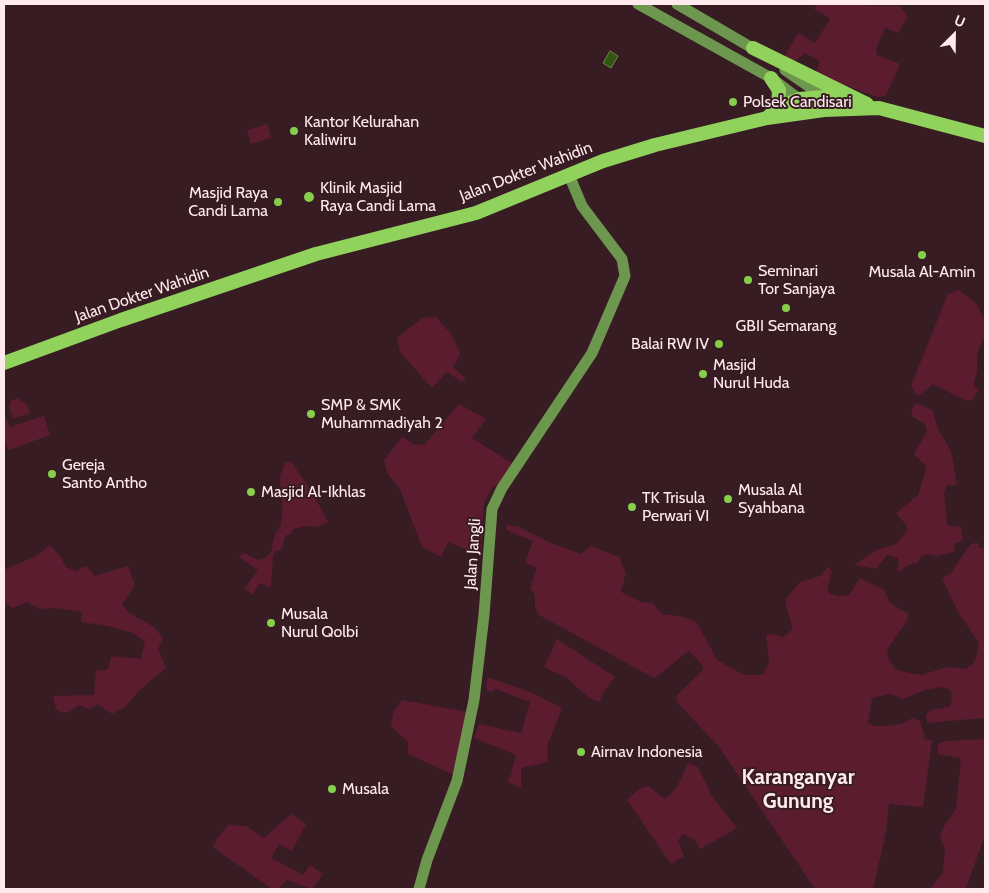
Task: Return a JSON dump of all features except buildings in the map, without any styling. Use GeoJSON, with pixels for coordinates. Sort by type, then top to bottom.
{"type":"FeatureCollection","features":[{"type":"Feature","properties":{"kind":"highway"},"geometry":{"type":"LineString","coordinates":[[753,48],[873,106]]}},
{"type":"Feature","properties":{"kind":"highway"},"geometry":{"type":"LineString","coordinates":[[772,78],[779,90],[778,108]]}},
{"type":"Feature","properties":{"kind":"highway"},"geometry":{"type":"LineString","coordinates":[[799,99],[807,113]]}},
{"type":"Feature","properties":{"kind":"highway"},"geometry":{"type":"LineString","coordinates":[[767,118],[778,108],[799,99],[824,104]]}},
{"type":"Feature","properties":{"kind":"highway","name":"Jalan Dokter Wahidin"},"geometry":{"type":"LineString","coordinates":[[4,364],[121,320],[316,254],[476,213],[569,175],[655,145],[767,118],[807,113],[824,104],[873,106],[985,136]]}},
{"type":"Feature","properties":{"kind":"street"},"geometry":{"type":"LineString","coordinates":[[638,4],[772,78],[799,99]]}},
{"type":"Feature","properties":{"kind":"street"},"geometry":{"type":"LineString","coordinates":[[677,4],[753,48],[810,85],[824,104]]}},
{"type":"Feature","properties":{"kind":"street"},"geometry":{"type":"LineString","coordinates":[[724,51],[730,43],[731,36]]}},
{"type":"Feature","properties":{"kind":"street","name":"Jalan Jangli"},"geometry":{"type":"LineString","coordinates":[[419,889],[427,860],[457,782],[474,700],[484,615],[492,509],[502,488],[592,353],[625,276],[622,259],[582,206],[569,175]]}},
{"type":"Feature","properties":{"kind":"shaded area"},"geometry":{"type":"Polygon","coordinates":[[[817,4],[900,6],[908,16],[898,33],[885,28],[876,49],[877,55],[900,64],[886,96],[877,97],[815,74],[820,61],[805,53],[793,63],[784,57],[798,33],[815,43],[829,21],[829,18],[814,9],[817,4]]]}},
{"type":"Feature","properties":{"kind":"shaded area"},"geometry":{"type":"Polygon","coordinates":[[[610,51],[618,56],[611,68],[603,63],[610,51]]]}},
{"type":"Feature","properties":{"kind":"shaded area"},"geometry":{"type":"Polygon","coordinates":[[[267,124],[271,138],[251,144],[247,130],[267,124]]]}},
{"type":"Feature","properties":{"kind":"shaded area"},"geometry":{"type":"Polygon","coordinates":[[[958,290],[976,303],[985,322],[985,335],[977,354],[977,371],[973,386],[979,389],[973,399],[966,401],[933,384],[918,396],[911,386],[948,294],[958,290]]]}},
{"type":"Feature","properties":{"kind":"shaded area"},"geometry":{"type":"Polygon","coordinates":[[[436,317],[451,334],[459,350],[460,355],[453,367],[466,379],[462,382],[447,372],[432,388],[400,352],[397,338],[422,318],[436,317]]]}},
{"type":"Feature","properties":{"kind":"shaded area"},"geometry":{"type":"Polygon","coordinates":[[[17,398],[27,404],[30,413],[13,419],[9,406],[11,401],[17,398]]]}},
{"type":"Feature","properties":{"kind":"shaded area"},"geometry":{"type":"Polygon","coordinates":[[[916,403],[932,410],[938,429],[951,451],[957,485],[947,485],[944,493],[947,523],[948,526],[961,527],[963,540],[954,544],[955,549],[953,552],[937,556],[928,554],[920,557],[917,563],[908,565],[900,572],[897,571],[899,561],[897,558],[887,555],[876,569],[854,565],[877,550],[896,544],[907,531],[907,526],[896,513],[918,495],[926,471],[925,465],[914,454],[927,431],[925,424],[913,417],[911,410],[916,403]]]}},
{"type":"Feature","properties":{"kind":"shaded area"},"geometry":{"type":"Polygon","coordinates":[[[459,404],[486,419],[472,438],[512,463],[501,482],[491,489],[484,503],[481,555],[448,542],[441,557],[422,547],[400,489],[387,473],[384,460],[402,437],[415,445],[425,444],[459,404]]]}},
{"type":"Feature","properties":{"kind":"shaded area"},"geometry":{"type":"Polygon","coordinates":[[[4,413],[10,427],[44,416],[50,435],[9,450],[4,439],[4,413]]]}},
{"type":"Feature","properties":{"kind":"shaded area"},"geometry":{"type":"Polygon","coordinates":[[[291,462],[311,490],[328,522],[317,527],[305,526],[293,529],[291,534],[286,535],[281,550],[276,551],[273,555],[271,588],[260,583],[252,595],[245,588],[258,570],[239,557],[244,553],[258,560],[265,558],[271,552],[275,534],[280,527],[283,510],[280,477],[285,463],[291,462]]]}},
{"type":"Feature","properties":{"kind":"shaded area"},"geometry":{"type":"Polygon","coordinates":[[[507,525],[519,527],[553,544],[581,554],[591,546],[619,557],[626,573],[621,592],[641,602],[652,603],[662,614],[685,617],[697,623],[717,660],[744,675],[763,675],[769,662],[766,635],[771,634],[783,637],[793,629],[785,602],[788,596],[800,582],[820,576],[828,567],[832,571],[827,589],[830,594],[849,595],[860,578],[884,590],[890,603],[908,614],[907,621],[888,648],[887,657],[896,670],[921,675],[948,667],[966,669],[973,664],[979,643],[958,612],[942,578],[950,574],[970,545],[977,542],[980,548],[985,548],[985,722],[983,718],[927,723],[926,715],[931,710],[949,707],[952,701],[951,690],[943,687],[925,690],[903,699],[891,694],[872,698],[868,723],[875,726],[889,726],[904,723],[912,718],[920,721],[925,739],[932,740],[923,807],[889,804],[886,832],[873,889],[815,889],[719,747],[678,703],[676,696],[703,670],[703,666],[689,651],[654,678],[539,615],[535,607],[535,595],[530,588],[537,568],[525,563],[533,541],[506,530],[507,525]]]}},
{"type":"Feature","properties":{"kind":"shaded area"},"geometry":{"type":"Polygon","coordinates":[[[50,545],[60,556],[66,567],[75,571],[86,566],[95,576],[128,566],[135,585],[122,604],[129,613],[154,627],[163,638],[158,649],[166,668],[140,690],[126,706],[112,714],[98,704],[90,709],[79,705],[69,712],[61,713],[56,709],[53,696],[94,695],[96,671],[107,670],[112,656],[141,659],[145,641],[133,633],[108,626],[81,622],[82,612],[55,608],[40,609],[27,602],[13,608],[7,604],[4,605],[4,570],[36,556],[50,545]]]}},
{"type":"Feature","properties":{"kind":"shaded area"},"geometry":{"type":"Polygon","coordinates":[[[557,639],[615,677],[604,691],[599,702],[589,698],[567,678],[544,667],[557,639]]]}},
{"type":"Feature","properties":{"kind":"shaded area"},"geometry":{"type":"Polygon","coordinates":[[[487,677],[530,692],[562,708],[547,746],[548,762],[521,768],[521,788],[507,781],[511,775],[516,755],[474,738],[479,724],[521,733],[530,702],[496,689],[490,692],[486,688],[487,677]]]}},
{"type":"Feature","properties":{"kind":"shaded area"},"geometry":{"type":"Polygon","coordinates":[[[402,700],[467,712],[454,775],[408,754],[408,742],[391,726],[393,713],[402,700]]]}},
{"type":"Feature","properties":{"kind":"shaded area"},"geometry":{"type":"Polygon","coordinates":[[[985,739],[985,840],[983,840],[966,889],[930,889],[943,873],[945,849],[940,838],[943,828],[956,809],[961,758],[938,754],[938,744],[946,741],[985,739]]]}},
{"type":"Feature","properties":{"kind":"shaded area"},"geometry":{"type":"Polygon","coordinates":[[[688,763],[698,767],[713,798],[737,828],[700,849],[695,840],[683,834],[678,840],[684,856],[671,864],[627,800],[639,789],[648,786],[665,799],[676,789],[688,763]]]}},
{"type":"Feature","properties":{"kind":"shaded area"},"geometry":{"type":"Polygon","coordinates":[[[291,814],[306,824],[292,851],[279,844],[271,858],[303,875],[310,865],[323,874],[312,889],[287,880],[278,889],[272,889],[213,847],[218,837],[229,825],[246,826],[264,838],[291,814]]]}},
{"type":"Feature","properties":{"kind":"place","name":"Polsek Candisari"},"geometry":{"type":"Point","coordinates":[733,102]}},
{"type":"Feature","properties":{"kind":"place","name":"Kantor Kelurahan Kaliwiru"},"geometry":{"type":"Point","coordinates":[294,131]}},
{"type":"Feature","properties":{"kind":"place","name":"Klinik Masjid Raya Candi Lama"},"geometry":{"type":"Point","coordinates":[309,197]}},
{"type":"Feature","properties":{"kind":"place","name":"Masjid Raya Candi Lama"},"geometry":{"type":"Point","coordinates":[278,202]}},
{"type":"Feature","properties":{"kind":"place","name":"Musala Al-Amin"},"geometry":{"type":"Point","coordinates":[922,255]}},
{"type":"Feature","properties":{"kind":"place","name":"Seminari Tor Sanjaya"},"geometry":{"type":"Point","coordinates":[748,280]}},
{"type":"Feature","properties":{"kind":"place","name":"GBII Semarang"},"geometry":{"type":"Point","coordinates":[786,308]}},
{"type":"Feature","properties":{"kind":"place","name":"Balai RW IV"},"geometry":{"type":"Point","coordinates":[719,344]}},
{"type":"Feature","properties":{"kind":"place","name":"Masjid Nurul Huda"},"geometry":{"type":"Point","coordinates":[703,374]}},
{"type":"Feature","properties":{"kind":"place","name":"SMP & SMK Muhammadiyah 2"},"geometry":{"type":"Point","coordinates":[311,414]}},
{"type":"Feature","properties":{"kind":"place","name":"Gereja Santo Antho"},"geometry":{"type":"Point","coordinates":[52,474]}},
{"type":"Feature","properties":{"kind":"place","name":"Masjid Al-Ikhlas"},"geometry":{"type":"Point","coordinates":[251,492]}},
{"type":"Feature","properties":{"kind":"place","name":"Musala Al Syahbana"},"geometry":{"type":"Point","coordinates":[728,499]}},
{"type":"Feature","properties":{"kind":"place","name":"TK Trisula Perwari VI"},"geometry":{"type":"Point","coordinates":[632,507]}},
{"type":"Feature","properties":{"kind":"place","name":"Musala Nurul Qolbi"},"geometry":{"type":"Point","coordinates":[271,623]}},
{"type":"Feature","properties":{"kind":"place","name":"Airnav Indonesia"},"geometry":{"type":"Point","coordinates":[581,752]}},
{"type":"Feature","properties":{"kind":"place","name":"Musala"},"geometry":{"type":"Point","coordinates":[332,789]}},
{"type":"Feature","properties":{"kind":"district","name":"Karanganyar Gunung"},"geometry":{"type":"Point","coordinates":[798,790]}}]}
